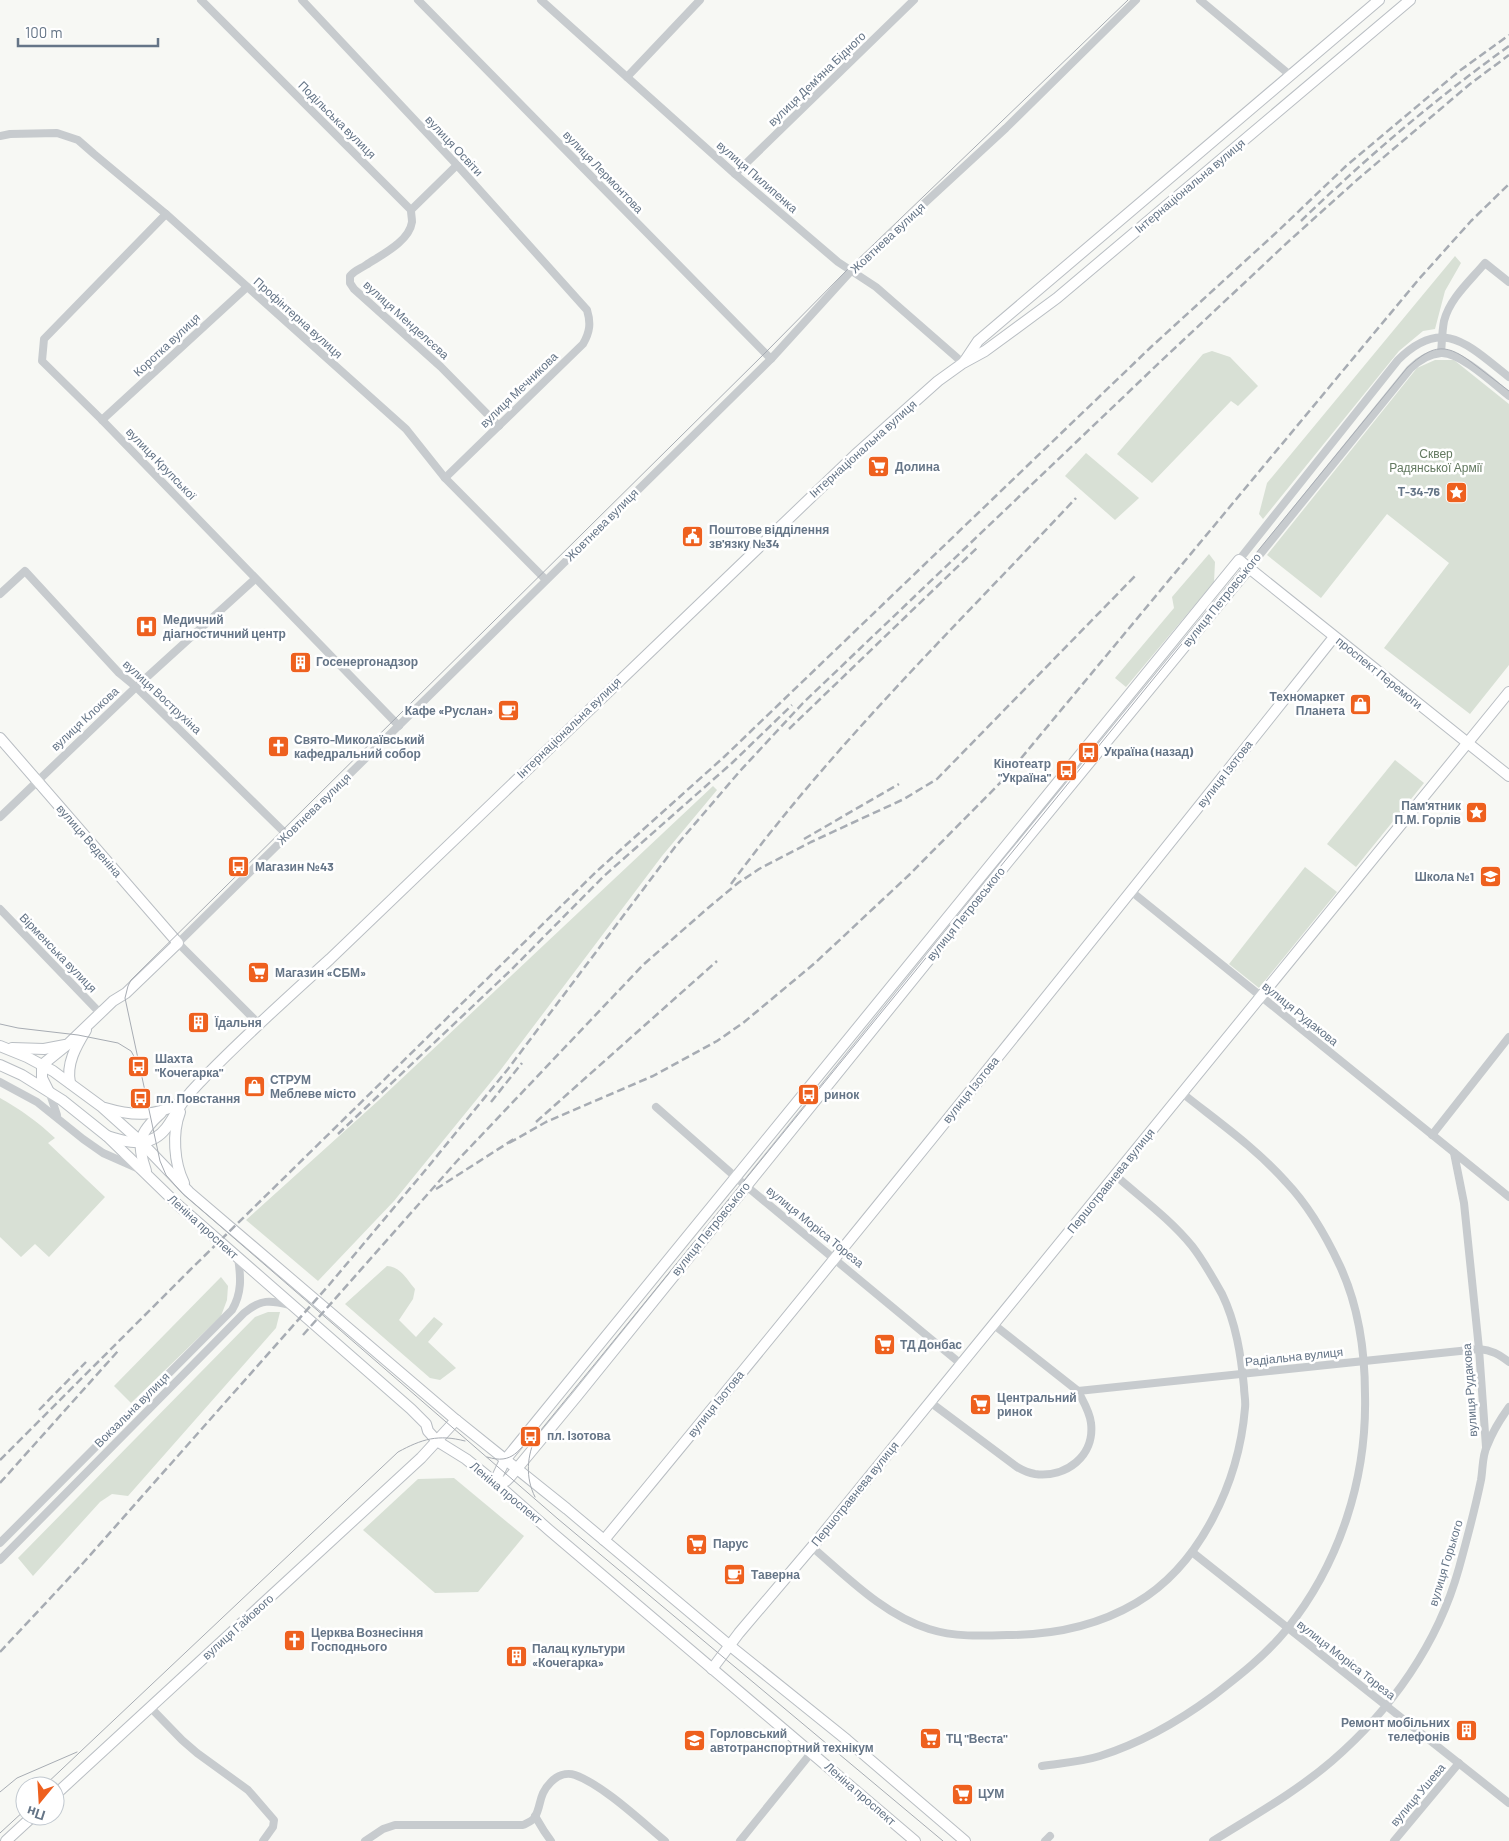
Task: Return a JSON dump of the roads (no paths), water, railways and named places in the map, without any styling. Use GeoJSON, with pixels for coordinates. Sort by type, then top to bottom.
{"type":"FeatureCollection","features":[{"type":"Feature","properties":{"kind":"main road","name":"Інтернаціональна вулиця"},"geometry":{"type":"LineString","coordinates":[[963,363],[978,342],[1379,0]]}},
{"type":"Feature","properties":{"kind":"main road","name":"Інтернаціональна вулиця"},"geometry":{"type":"LineString","coordinates":[[141,1142],[155,1138],[163,1132],[183,1102],[200,1082],[259,1024],[330,959],[855,455],[938,381],[963,363],[985,351],[1057,298],[1410,0]]}},
{"type":"Feature","properties":{"kind":"main road","name":"проспект Перемоги"},"geometry":{"type":"LineString","coordinates":[[1239,560],[1509,776]]}},
{"type":"Feature","properties":{"kind":"main road","name":"вулиця Петровського"},"geometry":{"type":"LineString","coordinates":[[505,1460],[1239,560]]}},
{"type":"Feature","properties":{"kind":"main road","name":"вулиця Петровського"},"geometry":{"type":"LineString","coordinates":[[497,1484],[506,1481],[584,1388],[746,1185],[1249,568]]}},
{"type":"Feature","properties":{"kind":"main road","name":"вулиця Ізотова"},"geometry":{"type":"LineString","coordinates":[[604,1540],[836,1258],[1132,892],[1334,637]]}},
{"type":"Feature","properties":{"kind":"main road","name":"Першотравнева вулиця"},"geometry":{"type":"LineString","coordinates":[[712,1669],[729,1645],[962,1364],[1509,692]]}},
{"type":"Feature","properties":{"kind":"main road","name":"вулиця Веденіна"},"geometry":{"type":"LineString","coordinates":[[0,738],[178,943]]}},
{"type":"Feature","properties":{"kind":"main road","name":"Жовтнева вулиця"},"geometry":{"type":"LineString","coordinates":[[42,1065],[68,1044],[100,1013],[126,993],[178,943]]}},
{"type":"Feature","properties":{"kind":"main road"},"geometry":{"type":"LineString","coordinates":[[70,1083],[68,1073],[71,1059],[92,1021]]}},
{"type":"Feature","properties":{"kind":"main road"},"geometry":{"type":"LineString","coordinates":[[1,1047],[44,1049],[68,1044]]}},
{"type":"Feature","properties":{"kind":"main road","name":"Леніна проспект"},"geometry":{"type":"LineString","coordinates":[[1,1047],[42,1065],[102,1107],[141,1142],[189,1192],[456,1420],[604,1540],[729,1645],[848,1740],[965,1841]]}},
{"type":"Feature","properties":{"kind":"main road","name":"Леніна проспект"},"geometry":{"type":"LineString","coordinates":[[0,1065],[22,1075],[48,1091],[107,1136],[178,1205],[411,1408],[426,1424],[428,1431],[437,1441],[466,1459],[497,1484],[915,1841]]}},
{"type":"Feature","properties":{"kind":"main road"},"geometry":{"type":"LineString","coordinates":[[42,1065],[42,1078],[48,1091]]}},
{"type":"Feature","properties":{"kind":"main road","name":"Інтернаціональна вулиця"},"geometry":{"type":"LineString","coordinates":[[102,1107],[124,1114],[161,1112],[183,1102]]}},
{"type":"Feature","properties":{"kind":"main road","name":"Леніна проспект"},"geometry":{"type":"LineString","coordinates":[[183,1102],[177,1120],[176,1161],[189,1192]]}},
{"type":"Feature","properties":{"kind":"main road"},"geometry":{"type":"LineString","coordinates":[[146,1172],[140,1155],[141,1142],[146,1128],[161,1112]]}},
{"type":"Feature","properties":{"kind":"main road"},"geometry":{"type":"LineString","coordinates":[[107,1136],[126,1141],[141,1142]]}},
{"type":"Feature","properties":{"kind":"main road","name":"вулиця Гайового"},"geometry":{"type":"LineString","coordinates":[[65,1786],[421,1458],[456,1420]]}},
{"type":"Feature","properties":{"kind":"main road"},"geometry":{"type":"LineString","coordinates":[[421,1458],[428,1431]]}},
{"type":"Feature","properties":{"kind":"main road"},"geometry":{"type":"LineString","coordinates":[[421,1458],[430,1452],[440,1450],[466,1459]]}},
{"type":"Feature","properties":{"kind":"main road"},"geometry":{"type":"LineString","coordinates":[[497,1484],[498,1475],[505,1460]]}},
{"type":"Feature","properties":{"kind":"main road"},"geometry":{"type":"LineString","coordinates":[[6,1841],[22,1826]]}},
{"type":"Feature","properties":{"kind":"street","name":"Подільська вулиця"},"geometry":{"type":"LineString","coordinates":[[201,0],[411,210]]}},
{"type":"Feature","properties":{"kind":"street","name":"вулиця Освіти"},"geometry":{"type":"LineString","coordinates":[[302,0],[457,165],[587,310]]}},
{"type":"Feature","properties":{"kind":"street","name":"вулиця Лермонтова"},"geometry":{"type":"LineString","coordinates":[[418,0],[771,359]]}},
{"type":"Feature","properties":{"kind":"street","name":"вулиця Пилипенка"},"geometry":{"type":"LineString","coordinates":[[541,0],[735,174],[851,271],[876,287],[963,363]]}},
{"type":"Feature","properties":{"kind":"street"},"geometry":{"type":"LineString","coordinates":[[627,77],[700,0]]}},
{"type":"Feature","properties":{"kind":"street","name":"вулиця Дем'яна Бідного"},"geometry":{"type":"LineString","coordinates":[[735,174],[914,0]]}},
{"type":"Feature","properties":{"kind":"street"},"geometry":{"type":"LineString","coordinates":[[1200,0],[1290,75]]}},
{"type":"Feature","properties":{"kind":"street","name":"Жовтнева вулиця"},"geometry":{"type":"LineString","coordinates":[[178,943],[771,359],[851,271],[1006,128],[1135,1]]}},
{"type":"Feature","properties":{"kind":"street","name":"Профінтерна вулиця"},"geometry":{"type":"LineString","coordinates":[[0,136],[57,133],[72,138],[89,149],[166,214],[406,429],[445,478],[546,580]]}},
{"type":"Feature","properties":{"kind":"street"},"geometry":{"type":"LineString","coordinates":[[411,210],[457,165]]}},
{"type":"Feature","properties":{"kind":"street","name":"вулиця Менделєєва"},"geometry":{"type":"LineString","coordinates":[[411,210],[412,221],[404,237],[388,250],[355,270],[350,276],[350,283],[354,289],[441,367],[498,426]]}},
{"type":"Feature","properties":{"kind":"street","name":"вулиця Крупської"},"geometry":{"type":"LineString","coordinates":[[166,214],[44,339],[42,362],[102,420],[221,542],[255,580],[399,726]]}},
{"type":"Feature","properties":{"kind":"street"},"geometry":{"type":"LineString","coordinates":[[1509,282],[1484,263],[1452,303],[1441,337],[1441,353],[1455,356],[1462,360],[1509,396]]}},
{"type":"Feature","properties":{"kind":"street","name":"Коротка вулиця"},"geometry":{"type":"LineString","coordinates":[[102,420],[247,287]]}},
{"type":"Feature","properties":{"kind":"street","name":"вулиця Мечникова"},"geometry":{"type":"LineString","coordinates":[[445,478],[583,344],[588,335],[591,322],[587,310]]}},
{"type":"Feature","properties":{"kind":"street"},"geometry":{"type":"LineString","coordinates":[[1441,337],[1464,343],[1509,377]]}},
{"type":"Feature","properties":{"kind":"street","name":"вулиця Петровського"},"geometry":{"type":"LineString","coordinates":[[1239,560],[1398,360],[1419,343],[1430,338],[1441,337]]}},
{"type":"Feature","properties":{"kind":"street","name":"вулиця Петровського"},"geometry":{"type":"LineString","coordinates":[[1249,568],[1410,369],[1428,356],[1441,353]]}},
{"type":"Feature","properties":{"kind":"street","name":"вулиця Вострухіна"},"geometry":{"type":"LineString","coordinates":[[0,594],[26,571],[112,666],[136,686],[288,835]]}},
{"type":"Feature","properties":{"kind":"street","name":"вулиця Клокова"},"geometry":{"type":"LineString","coordinates":[[0,817],[136,686],[255,580]]}},
{"type":"Feature","properties":{"kind":"street","name":"вулиця Рудакова"},"geometry":{"type":"LineString","coordinates":[[1132,892],[1509,1197]]}},
{"type":"Feature","properties":{"kind":"street","name":"Вірменська вулиця"},"geometry":{"type":"LineString","coordinates":[[0,909],[100,1013]]}},
{"type":"Feature","properties":{"kind":"street"},"geometry":{"type":"LineString","coordinates":[[178,943],[259,1024]]}},
{"type":"Feature","properties":{"kind":"street"},"geometry":{"type":"LineString","coordinates":[[1432,1135],[1509,1037]]}},
{"type":"Feature","properties":{"kind":"street"},"geometry":{"type":"LineString","coordinates":[[0,1082],[37,1102],[103,1153],[146,1172]]}},
{"type":"Feature","properties":{"kind":"street"},"geometry":{"type":"LineString","coordinates":[[48,1091],[59,1119]]}},
{"type":"Feature","properties":{"kind":"street"},"geometry":{"type":"LineString","coordinates":[[1042,1766],[1100,1756],[1174,1722],[1212,1696],[1268,1650],[1288,1628],[1314,1590],[1331,1558],[1350,1509],[1362,1462],[1366,1420],[1365,1361],[1359,1322],[1340,1268],[1320,1228],[1305,1204],[1286,1181],[1250,1148],[1182,1093]]}},
{"type":"Feature","properties":{"kind":"street","name":"вулиця Моріса Тореза"},"geometry":{"type":"LineString","coordinates":[[656,1107],[736,1177],[962,1364]]}},
{"type":"Feature","properties":{"kind":"street","name":"вулиця Рудакова"},"geometry":{"type":"LineString","coordinates":[[1454,1153],[1464,1203],[1479,1349],[1486,1447]]}},
{"type":"Feature","properties":{"kind":"street"},"geometry":{"type":"LineString","coordinates":[[812,1547],[877,1601],[902,1618],[928,1629],[948,1634],[983,1636],[1030,1635],[1063,1630],[1108,1617],[1144,1598],[1164,1582],[1192,1552],[1213,1520],[1224,1495],[1233,1464],[1245,1407],[1240,1350],[1222,1295],[1192,1246],[1173,1226],[1115,1175]]}},
{"type":"Feature","properties":{"kind":"street","name":"Вокзальна вулиця"},"geometry":{"type":"LineString","coordinates":[[0,1543],[232,1310],[240,1294],[238,1258]]}},
{"type":"Feature","properties":{"kind":"street","name":"Вокзальна вулиця"},"geometry":{"type":"LineString","coordinates":[[0,1560],[244,1313],[260,1302],[268,1301],[293,1305]]}},
{"type":"Feature","properties":{"kind":"street"},"geometry":{"type":"LineString","coordinates":[[930,1402],[1017,1467],[1033,1474],[1049,1474],[1064,1470],[1080,1460],[1087,1450],[1091,1437],[1091,1422],[1078,1391],[993,1324]]}},
{"type":"Feature","properties":{"kind":"street","name":"Радіальна вулиця"},"geometry":{"type":"LineString","coordinates":[[1078,1391],[1479,1349],[1499,1354],[1509,1362]]}},
{"type":"Feature","properties":{"kind":"street","name":"вулиця Горького"},"geometry":{"type":"LineString","coordinates":[[1213,1841],[1293,1790],[1332,1761],[1386,1706],[1421,1656],[1447,1604],[1467,1536],[1481,1478],[1486,1447],[1509,1407]]}},
{"type":"Feature","properties":{"kind":"street","name":"вулиця Моріса Тореза"},"geometry":{"type":"LineString","coordinates":[[1192,1552],[1508,1801]]}},
{"type":"Feature","properties":{"kind":"street"},"geometry":{"type":"LineString","coordinates":[[150,1706],[192,1749],[248,1790],[263,1805],[274,1820],[269,1834],[263,1841]]}},
{"type":"Feature","properties":{"kind":"street"},"geometry":{"type":"LineString","coordinates":[[740,1841],[811,1753]]}},
{"type":"Feature","properties":{"kind":"street","name":"вулиця Ушева"},"geometry":{"type":"LineString","coordinates":[[1394,1841],[1459,1764]]}},
{"type":"Feature","properties":{"kind":"street"},"geometry":{"type":"LineString","coordinates":[[364,1841],[383,1829],[395,1826],[523,1826],[532,1821],[536,1816],[542,1794],[551,1782],[558,1776],[565,1774],[574,1775],[613,1798],[665,1841]]}},
{"type":"Feature","properties":{"kind":"street"},"geometry":{"type":"LineString","coordinates":[[536,1816],[551,1841]]}},
{"type":"Feature","properties":{"kind":"tram line"},"geometry":{"type":"LineString","coordinates":[[943,1841],[558,1519],[182,1193],[166,1175],[160,1161],[125,998],[131,980],[848,269],[1128,0]]}},
{"type":"Feature","properties":{"kind":"tram line"},"geometry":{"type":"LineString","coordinates":[[535,1497],[530,1482],[528,1466],[536,1436],[1407,368],[1433,350],[1448,350],[1465,358],[1509,391]]}},
{"type":"Feature","properties":{"kind":"tram line"},"geometry":{"type":"LineString","coordinates":[[0,1024],[78,1035],[118,1043],[131,1051],[136,1060]]}},
{"type":"Feature","properties":{"kind":"tram line"},"geometry":{"type":"LineString","coordinates":[[487,1457],[503,1459],[515,1454],[534,1432]]}},
{"type":"Feature","properties":{"kind":"tram line"},"geometry":{"type":"LineString","coordinates":[[55,1776],[398,1452],[430,1439],[447,1438],[465,1441]]}},
{"type":"Feature","properties":{"kind":"tram line"},"geometry":{"type":"LineString","coordinates":[[0,1792],[17,1778],[77,1752]]}},
{"type":"Feature","properties":{"kind":"tram line"},"geometry":{"type":"LineString","coordinates":[[0,1833],[15,1819]]}},
{"type":"Feature","properties":{"kind":"railway"},"geometry":{"type":"LineString","coordinates":[[0,1460],[189,1271],[597,871],[724,757],[1151,347],[1346,166],[1458,72],[1509,35]]}},
{"type":"Feature","properties":{"kind":"railway"},"geometry":{"type":"LineString","coordinates":[[1301,221],[1402,130],[1454,87],[1509,46]]}},
{"type":"Feature","properties":{"kind":"railway"},"geometry":{"type":"LineString","coordinates":[[0,1652],[84,1562],[329,1285],[508,1069],[675,847],[740,771],[803,703],[1289,241],[1358,179],[1470,84],[1509,55]]}},
{"type":"Feature","properties":{"kind":"railway"},"geometry":{"type":"LineString","coordinates":[[509,1143],[546,1122],[653,1076],[717,1041],[743,1023],[815,963],[909,875],[1003,780],[1419,279],[1471,221],[1509,184]]}},
{"type":"Feature","properties":{"kind":"railway"},"geometry":{"type":"LineString","coordinates":[[731,884],[770,833],[854,734],[1076,498]]}},
{"type":"Feature","properties":{"kind":"railway"},"geometry":{"type":"LineString","coordinates":[[789,729],[978,547]]}},
{"type":"Feature","properties":{"kind":"railway"},"geometry":{"type":"LineString","coordinates":[[303,1335],[457,1161],[643,965],[738,883],[759,869],[811,842],[904,799],[937,779],[1137,574]]}},
{"type":"Feature","properties":{"kind":"railway"},"geometry":{"type":"LineString","coordinates":[[338,1134],[511,970],[604,876],[732,763],[792,705]]}},
{"type":"Feature","properties":{"kind":"railway"},"geometry":{"type":"LineString","coordinates":[[804,839],[899,784]]}},
{"type":"Feature","properties":{"kind":"railway"},"geometry":{"type":"LineString","coordinates":[[536,1122],[717,961]]}},
{"type":"Feature","properties":{"kind":"railway"},"geometry":{"type":"LineString","coordinates":[[491,1102],[522,1063]]}},
{"type":"Feature","properties":{"kind":"railway"},"geometry":{"type":"LineString","coordinates":[[436,1189],[514,1139]]}},
{"type":"Feature","properties":{"kind":"railway"},"geometry":{"type":"LineString","coordinates":[[0,1483],[118,1351]]}},
{"type":"Feature","properties":{"kind":"railway"},"geometry":{"type":"LineString","coordinates":[[39,1410],[86,1362]]}},
{"type":"Feature","properties":{"kind":"place","name":"Долина"},"geometry":{"type":"Point","coordinates":[879,467]}},
{"type":"Feature","properties":{"kind":"place","name":"Т-34-76"},"geometry":{"type":"Point","coordinates":[1456,492]}},
{"type":"Feature","properties":{"kind":"place","name":"Поштове відділення зв'язку №34"},"geometry":{"type":"Point","coordinates":[693,537]}},
{"type":"Feature","properties":{"kind":"place","name":"Медичний діагностичний центр"},"geometry":{"type":"Point","coordinates":[147,627]}},
{"type":"Feature","properties":{"kind":"place","name":"Госенергонадзор"},"geometry":{"type":"Point","coordinates":[300,662]}},
{"type":"Feature","properties":{"kind":"place","name":"Техномаркет Планета"},"geometry":{"type":"Point","coordinates":[1361,704]}},
{"type":"Feature","properties":{"kind":"place","name":"Кафе «Руслан»"},"geometry":{"type":"Point","coordinates":[509,711]}},
{"type":"Feature","properties":{"kind":"place","name":"Свято-Миколаївський кафедральний собор"},"geometry":{"type":"Point","coordinates":[278,747]}},
{"type":"Feature","properties":{"kind":"place","name":"Україна (назад)"},"geometry":{"type":"Point","coordinates":[1088,752]}},
{"type":"Feature","properties":{"kind":"place","name":"Кінотеатр \"Україна\""},"geometry":{"type":"Point","coordinates":[1067,771]}},
{"type":"Feature","properties":{"kind":"place","name":"Пам'ятник П.М. Горлів"},"geometry":{"type":"Point","coordinates":[1477,813]}},
{"type":"Feature","properties":{"kind":"place","name":"Магазин №43"},"geometry":{"type":"Point","coordinates":[239,867]}},
{"type":"Feature","properties":{"kind":"place","name":"Школа №1"},"geometry":{"type":"Point","coordinates":[1490,877]}},
{"type":"Feature","properties":{"kind":"place","name":"Магазин «СБМ»"},"geometry":{"type":"Point","coordinates":[259,973]}},
{"type":"Feature","properties":{"kind":"place","name":"Їдальня"},"geometry":{"type":"Point","coordinates":[199,1023]}},
{"type":"Feature","properties":{"kind":"place","name":"Шахта \"Кочегарка\""},"geometry":{"type":"Point","coordinates":[139,1066]}},
{"type":"Feature","properties":{"kind":"place","name":"СТРУМ Меблеве місто"},"geometry":{"type":"Point","coordinates":[254,1087]}},
{"type":"Feature","properties":{"kind":"place","name":"ринок"},"geometry":{"type":"Point","coordinates":[808,1095]}},
{"type":"Feature","properties":{"kind":"place","name":"пл. Повстання"},"geometry":{"type":"Point","coordinates":[140,1099]}},
{"type":"Feature","properties":{"kind":"place","name":"ТД Донбас"},"geometry":{"type":"Point","coordinates":[884,1345]}},
{"type":"Feature","properties":{"kind":"place","name":"Центральний ринок"},"geometry":{"type":"Point","coordinates":[981,1405]}},
{"type":"Feature","properties":{"kind":"place","name":"пл. Ізотова"},"geometry":{"type":"Point","coordinates":[531,1436]}},
{"type":"Feature","properties":{"kind":"place","name":"Парус"},"geometry":{"type":"Point","coordinates":[697,1544]}},
{"type":"Feature","properties":{"kind":"place","name":"Таверна"},"geometry":{"type":"Point","coordinates":[735,1575]}},
{"type":"Feature","properties":{"kind":"place","name":"Церква Вознесіння Господнього"},"geometry":{"type":"Point","coordinates":[295,1640]}},
{"type":"Feature","properties":{"kind":"place","name":"Палац культури «Кочегарка»"},"geometry":{"type":"Point","coordinates":[516,1656]}},
{"type":"Feature","properties":{"kind":"place","name":"Ремонт мобільних телефонів"},"geometry":{"type":"Point","coordinates":[1466,1730]}},
{"type":"Feature","properties":{"kind":"place","name":"ТЦ \"Веста\""},"geometry":{"type":"Point","coordinates":[930,1739]}},
{"type":"Feature","properties":{"kind":"place","name":"Горловський автотранспортний технікум"},"geometry":{"type":"Point","coordinates":[694,1741]}},
{"type":"Feature","properties":{"kind":"place","name":"ЦУМ"},"geometry":{"type":"Point","coordinates":[962,1794]}},
{"type":"Feature","properties":{"kind":"park label","name":"Сквер Радянської Армії"},"geometry":{"type":"Point","coordinates":[1436,461]}}]}
